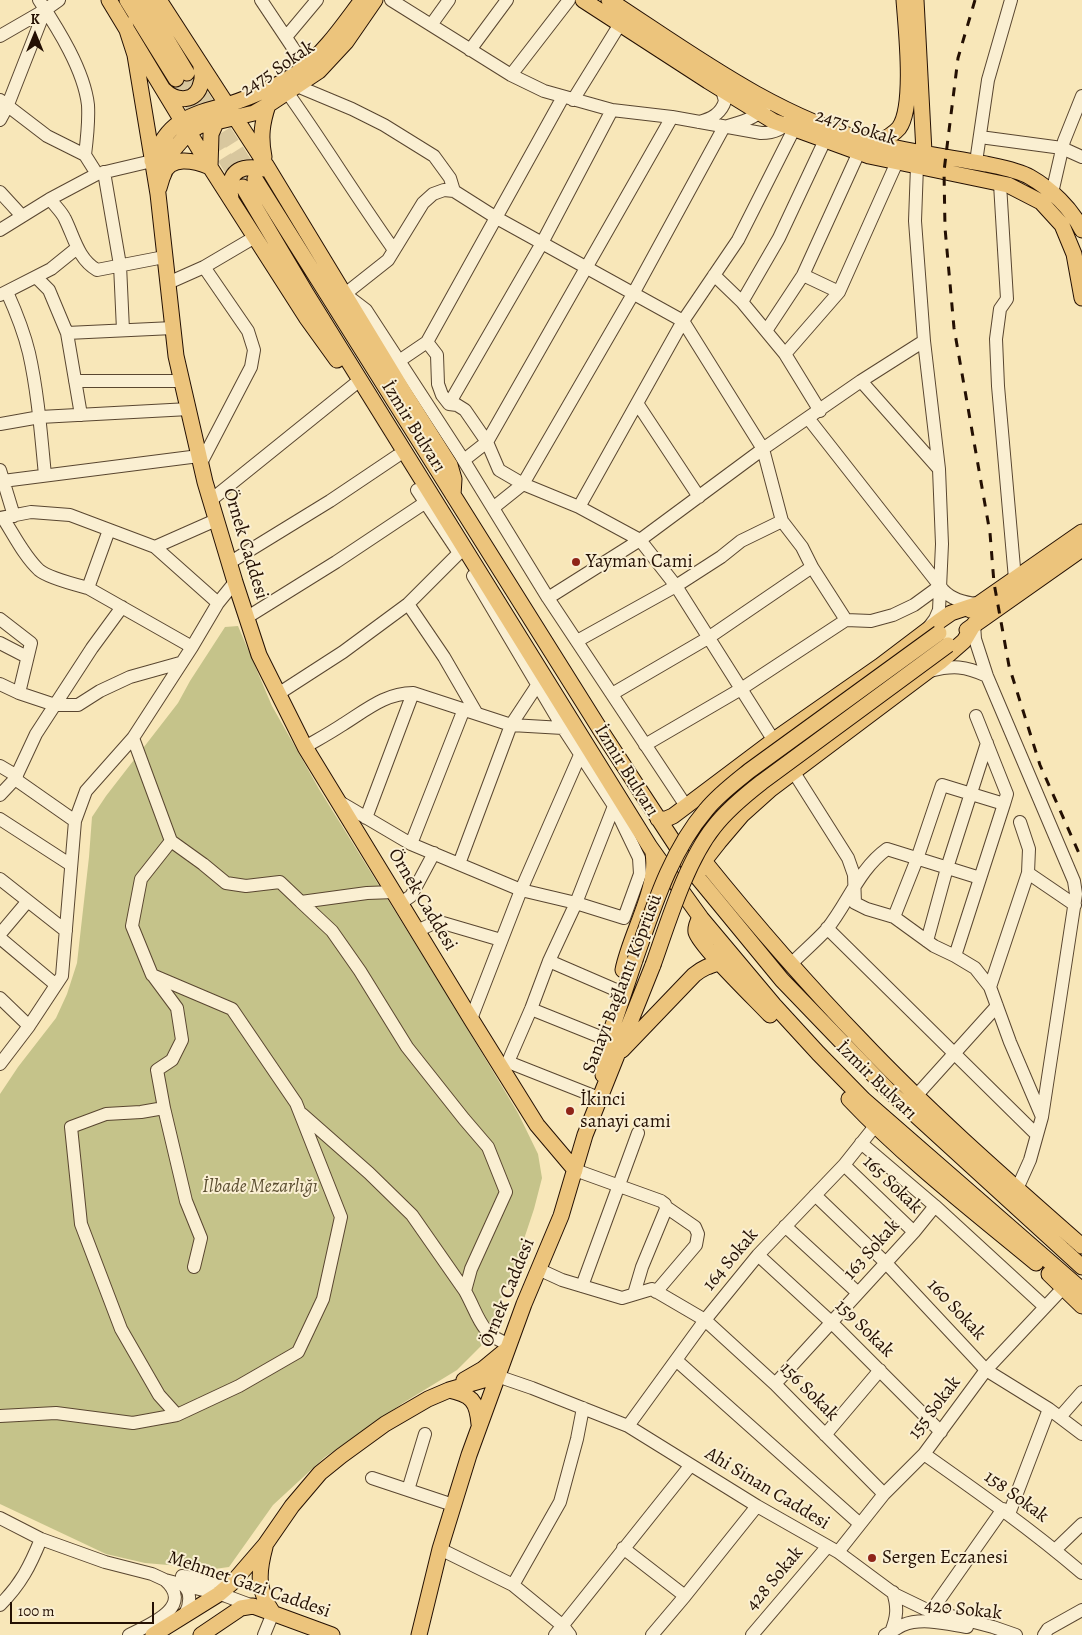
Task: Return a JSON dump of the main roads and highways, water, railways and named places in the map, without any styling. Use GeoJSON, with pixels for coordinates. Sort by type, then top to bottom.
{"type":"FeatureCollection","features":[{"type":"Feature","properties":{"kind":"main road"},"geometry":{"type":"LineString","coordinates":[[109,0],[162,89],[190,127]]}},
{"type":"Feature","properties":{"kind":"main road"},"geometry":{"type":"LineString","coordinates":[[127,0],[181,76],[143,0]]}},
{"type":"Feature","properties":{"kind":"main road"},"geometry":{"type":"LineString","coordinates":[[159,0],[267,168],[450,465],[454,479],[453,494]]}},
{"type":"Feature","properties":{"kind":"main road","name":"2475 Sokak"},"geometry":{"type":"LineString","coordinates":[[212,115],[226,105],[272,87],[299,72],[323,51],[362,0]]}},
{"type":"Feature","properties":{"kind":"main road","name":"2475 Sokak"},"geometry":{"type":"LineString","coordinates":[[212,115],[235,118],[254,112],[268,105],[319,71],[346,42],[375,0]]}},
{"type":"Feature","properties":{"kind":"main road","name":"2475 Sokak"},"geometry":{"type":"LineString","coordinates":[[583,0],[722,90],[764,108],[824,140],[897,162],[1008,185],[1041,202],[1062,225],[1074,254],[1082,298]]}},
{"type":"Feature","properties":{"kind":"main road","name":"2475 Sokak"},"geometry":{"type":"LineString","coordinates":[[609,0],[713,68],[764,108]]}},
{"type":"Feature","properties":{"kind":"main road"},"geometry":{"type":"LineString","coordinates":[[877,143],[889,137],[900,127],[904,115],[909,64],[904,0]]}},
{"type":"Feature","properties":{"kind":"main road"},"geometry":{"type":"LineString","coordinates":[[916,0],[924,152]]}},
{"type":"Feature","properties":{"kind":"main road","name":"Örnek Caddesi"},"geometry":{"type":"LineString","coordinates":[[125,24],[135,55],[158,194],[176,356],[216,520],[258,655],[305,747],[471,1019],[504,1064],[537,1125],[575,1170],[561,1216],[538,1269],[479,1426],[440,1549],[419,1635]]}},
{"type":"Feature","properties":{"kind":"main road"},"geometry":{"type":"LineString","coordinates":[[162,89],[172,97],[180,100],[192,96],[201,84],[205,72]]}},
{"type":"Feature","properties":{"kind":"main road"},"geometry":{"type":"LineString","coordinates":[[205,72],[217,84],[234,91],[272,87]]}},
{"type":"Feature","properties":{"kind":"main road"},"geometry":{"type":"LineString","coordinates":[[205,72],[212,115],[210,168]]}},
{"type":"Feature","properties":{"kind":"main road"},"geometry":{"type":"LineString","coordinates":[[267,168],[261,136],[262,122],[268,105]]}},
{"type":"Feature","properties":{"kind":"main road"},"geometry":{"type":"LineString","coordinates":[[212,115],[187,117],[210,168],[306,317],[355,384],[417,490],[430,502]]}},
{"type":"Feature","properties":{"kind":"main road","name":"2475 Sokak"},"geometry":{"type":"LineString","coordinates":[[790,123],[829,128],[877,143],[976,162],[1029,176],[1059,198],[1082,230]]}},
{"type":"Feature","properties":{"kind":"main road"},"geometry":{"type":"LineString","coordinates":[[152,161],[165,136],[190,127]]}},
{"type":"Feature","properties":{"kind":"main road"},"geometry":{"type":"LineString","coordinates":[[158,194],[168,155],[190,127]]}},
{"type":"Feature","properties":{"kind":"main road"},"geometry":{"type":"LineString","coordinates":[[158,194],[164,172],[169,166],[184,160],[196,161],[210,168]]}},
{"type":"Feature","properties":{"kind":"main road"},"geometry":{"type":"LineString","coordinates":[[232,200],[230,184],[238,170],[248,167],[267,168]]}},
{"type":"Feature","properties":{"kind":"main road","name":"İzmir Bulvarı"},"geometry":{"type":"LineString","coordinates":[[1082,1267],[887,1089],[795,993],[699,879],[603,734],[453,494],[249,183],[430,502],[653,851],[700,917],[728,961],[774,1005],[864,1100],[1082,1290]]}},
{"type":"Feature","properties":{"kind":"main road"},"geometry":{"type":"LineString","coordinates":[[937,636],[978,604],[1082,532]]}},
{"type":"Feature","properties":{"kind":"main road"},"geometry":{"type":"LineString","coordinates":[[658,819],[669,818],[774,740],[880,666],[937,636],[974,624],[1082,549]]}},
{"type":"Feature","properties":{"kind":"main road"},"geometry":{"type":"LineString","coordinates":[[699,879],[704,862],[742,815],[771,789],[960,646],[974,624]]}},
{"type":"Feature","properties":{"kind":"main road","name":"Sanayi Bağlantı Köprüsü"},"geometry":{"type":"LineString","coordinates":[[599,1098],[608,1040],[624,990],[650,915],[689,833],[706,810],[728,788],[749,771],[937,636]]}},
{"type":"Feature","properties":{"kind":"main road","name":"Sanayi Bağlantı Köprüsü"},"geometry":{"type":"LineString","coordinates":[[599,1098],[689,871],[700,847],[714,827],[738,801],[937,636]]}},
{"type":"Feature","properties":{"kind":"main road"},"geometry":{"type":"LineString","coordinates":[[624,990],[624,965],[631,921],[653,875],[653,851]]}},
{"type":"Feature","properties":{"kind":"main road"},"geometry":{"type":"LineString","coordinates":[[704,862],[791,964],[861,1041],[916,1096],[1082,1246]]}},
{"type":"Feature","properties":{"kind":"main road"},"geometry":{"type":"LineString","coordinates":[[616,1057],[702,968],[711,964],[728,961],[875,1126],[950,1192],[1049,1274]]}},
{"type":"Feature","properties":{"kind":"main road"},"geometry":{"type":"LineString","coordinates":[[575,1170],[585,1135],[599,1098]]}},
{"type":"Feature","properties":{"kind":"main road"},"geometry":{"type":"LineString","coordinates":[[987,1182],[1015,1187]]}},
{"type":"Feature","properties":{"kind":"main road"},"geometry":{"type":"LineString","coordinates":[[989,1209],[1049,1274],[1082,1306]]}},
{"type":"Feature","properties":{"kind":"main road"},"geometry":{"type":"LineString","coordinates":[[449,1390],[483,1369],[508,1346]]}},
{"type":"Feature","properties":{"kind":"main road"},"geometry":{"type":"LineString","coordinates":[[153,1635],[219,1594],[234,1581],[265,1545],[292,1506],[320,1473],[385,1424],[428,1399],[449,1390],[497,1376]]}},
{"type":"Feature","properties":{"kind":"main road"},"geometry":{"type":"LineString","coordinates":[[449,1390],[470,1397],[477,1409],[479,1426]]}},
{"type":"Feature","properties":{"kind":"main road"},"geometry":{"type":"LineString","coordinates":[[265,1545],[259,1572],[265,1601],[273,1613]]}},
{"type":"Feature","properties":{"kind":"main road","name":"Mehmet Gazi Caddesi"},"geometry":{"type":"LineString","coordinates":[[201,1635],[241,1608],[253,1606],[332,1635]]}},
{"type":"Feature","properties":{"kind":"tunnel"},"geometry":{"type":"LineString","coordinates":[[187,73],[254,178]]}},
{"type":"Feature","properties":{"kind":"tunnel"},"geometry":{"type":"LineString","coordinates":[[176,79],[241,184]]}},
{"type":"Feature","properties":{"kind":"railway"},"geometry":{"type":"LineString","coordinates":[[975,0],[958,58],[944,171],[945,228],[954,328],[990,533],[994,583],[1009,666],[1040,765],[1082,860]]}},
{"type":"Feature","properties":{"kind":"place","name":"Yayman Cami"},"geometry":{"type":"Point","coordinates":[576,562]}},
{"type":"Feature","properties":{"kind":"place","name":"İkinci sanayi cami"},"geometry":{"type":"Point","coordinates":[570,1111]}},
{"type":"Feature","properties":{"kind":"place","name":"Sergen Eczanesi"},"geometry":{"type":"Point","coordinates":[872,1558]}},
{"type":"Feature","properties":{"kind":"park label","name":"İlbade Mezarlığı"},"geometry":{"type":"Point","coordinates":[260,1187]}}]}
